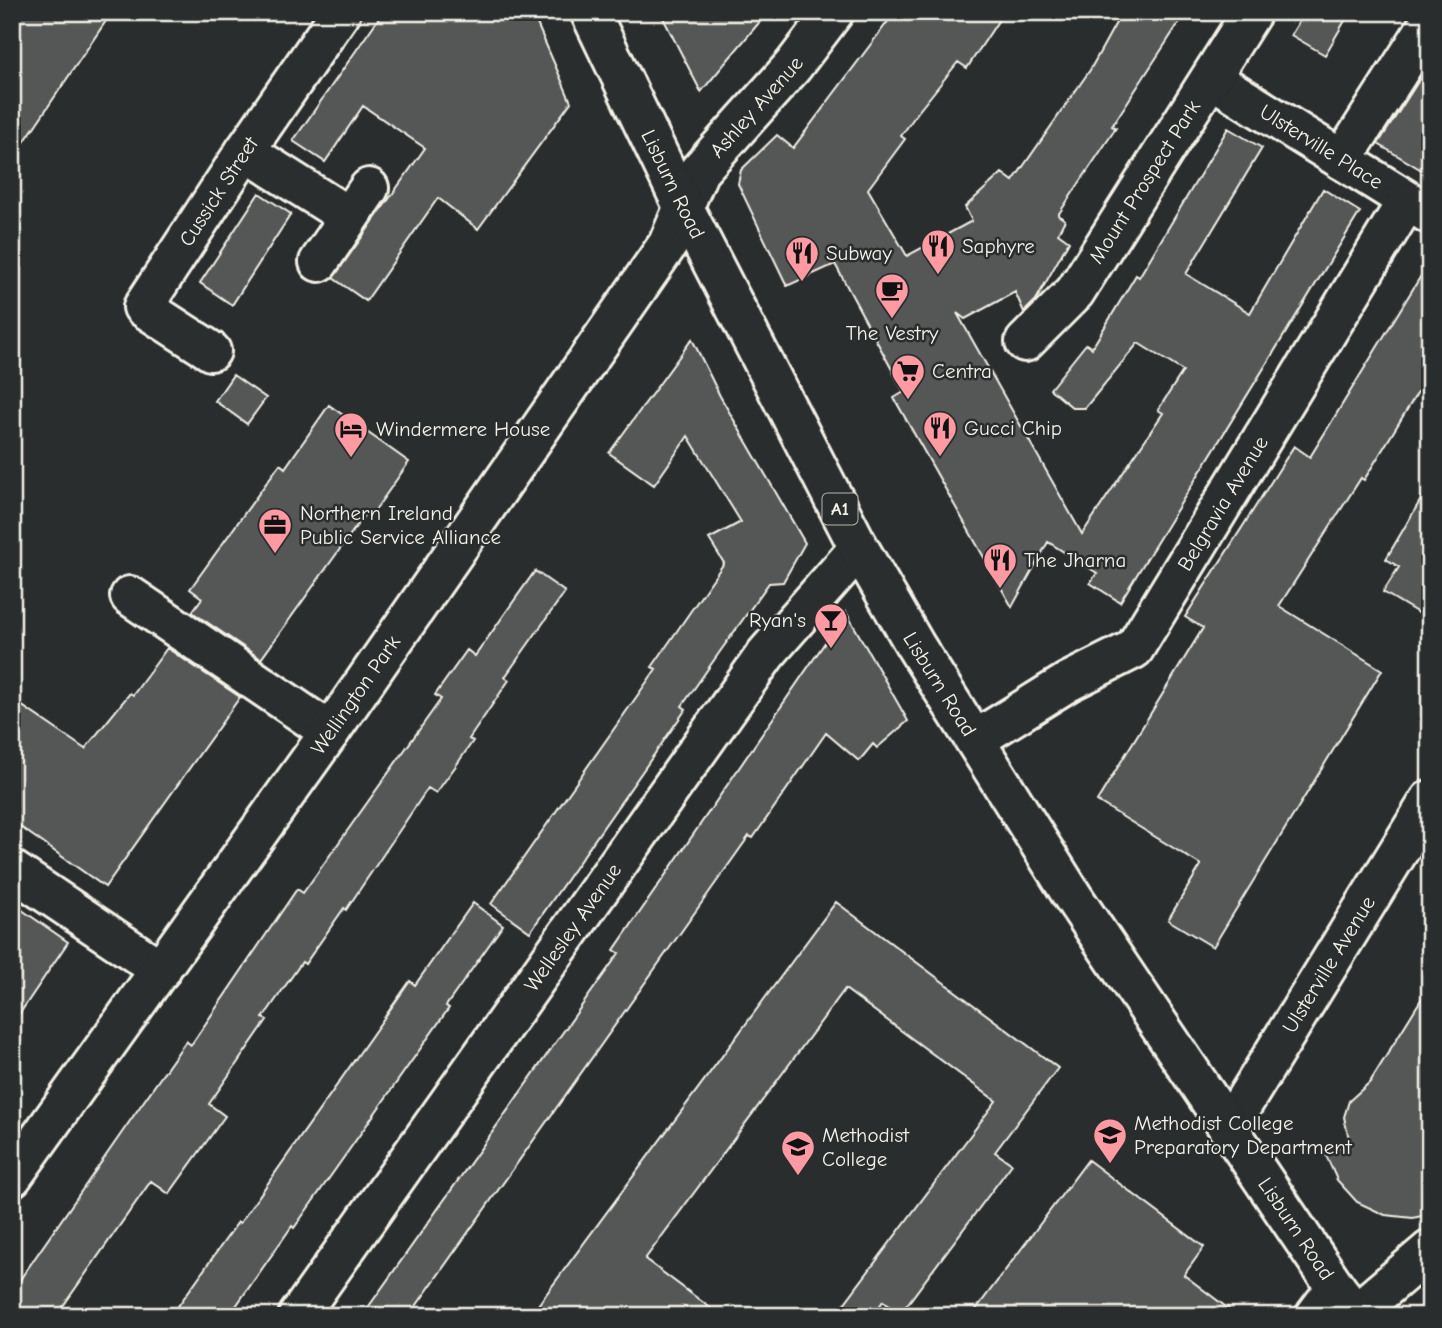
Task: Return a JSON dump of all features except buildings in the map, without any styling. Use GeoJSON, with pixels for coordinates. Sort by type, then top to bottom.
{"type":"FeatureCollection","features":[{"type":"Feature","properties":{"kind":"street","name":"Cussick Street"},"geometry":{"type":"LineString","coordinates":[[211,351],[143,307],[245,151],[341,12]]}},
{"type":"Feature","properties":{"kind":"street","name":"Lisburn Road"},"geometry":{"type":"LineString","coordinates":[[590,12],[682,204],[859,548],[1073,897],[1228,1128],[1341,1308]]}},
{"type":"Feature","properties":{"kind":"street","name":"Ashley Avenue"},"geometry":{"type":"LineString","coordinates":[[682,204],[699,171],[793,66],[834,12]]}},
{"type":"Feature","properties":{"kind":"street","name":"Mount Prospect Park"},"geometry":{"type":"LineString","coordinates":[[1025,342],[1075,292],[1252,12]]}},
{"type":"Feature","properties":{"kind":"street"},"geometry":{"type":"LineString","coordinates":[[1342,160],[1430,22]]}},
{"type":"Feature","properties":{"kind":"street","name":"Ulsterville Place"},"geometry":{"type":"LineString","coordinates":[[1211,78],[1419,208]]}},
{"type":"Feature","properties":{"kind":"street"},"geometry":{"type":"LineString","coordinates":[[245,151],[350,203],[319,262]]}},
{"type":"Feature","properties":{"kind":"street","name":"Wellington Park"},"geometry":{"type":"LineString","coordinates":[[12,1177],[330,732],[668,244],[682,204]]}},
{"type":"Feature","properties":{"kind":"street","name":"Belgravia Avenue"},"geometry":{"type":"LineString","coordinates":[[975,740],[1068,682],[1134,649],[1419,208]]}},
{"type":"Feature","properties":{"kind":"street","name":"Wellesley Avenue"},"geometry":{"type":"LineString","coordinates":[[298,1316],[766,654],[859,548]]}},
{"type":"Feature","properties":{"kind":"street"},"geometry":{"type":"LineString","coordinates":[[130,596],[330,732]]}},
{"type":"Feature","properties":{"kind":"street","name":"Ulsterville Avenue"},"geometry":{"type":"LineString","coordinates":[[1228,1128],[1430,800]]}},
{"type":"Feature","properties":{"kind":"street"},"geometry":{"type":"LineString","coordinates":[[12,870],[161,970]]}},
{"type":"Feature","properties":{"kind":"street"},"geometry":{"type":"LineString","coordinates":[[1341,1308],[1430,1251]]}},
{"type":"Feature","properties":{"kind":"place","name":"Saphyre"},"geometry":{"type":"Point","coordinates":[938,276]}},
{"type":"Feature","properties":{"kind":"place","name":"Subway"},"geometry":{"type":"Point","coordinates":[802,283]}},
{"type":"Feature","properties":{"kind":"place","name":"The Vestry"},"geometry":{"type":"Point","coordinates":[892,320]}},
{"type":"Feature","properties":{"kind":"place","name":"Centra"},"geometry":{"type":"Point","coordinates":[908,401]}},
{"type":"Feature","properties":{"kind":"place","name":"Gucci Chip"},"geometry":{"type":"Point","coordinates":[940,458]}},
{"type":"Feature","properties":{"kind":"place","name":"Windermere House"},"geometry":{"type":"Point","coordinates":[351,459]}},
{"type":"Feature","properties":{"kind":"place","name":"Northern Ireland Public Service Alliance"},"geometry":{"type":"Point","coordinates":[275,555]}},
{"type":"Feature","properties":{"kind":"place","name":"The Jharna"},"geometry":{"type":"Point","coordinates":[1000,590]}},
{"type":"Feature","properties":{"kind":"place","name":"Ryan's"},"geometry":{"type":"Point","coordinates":[831,650]}},
{"type":"Feature","properties":{"kind":"place","name":"Methodist College Preparatory Department"},"geometry":{"type":"Point","coordinates":[1110,1165]}},
{"type":"Feature","properties":{"kind":"place","name":"Methodist College"},"geometry":{"type":"Point","coordinates":[798,1177]}}]}
